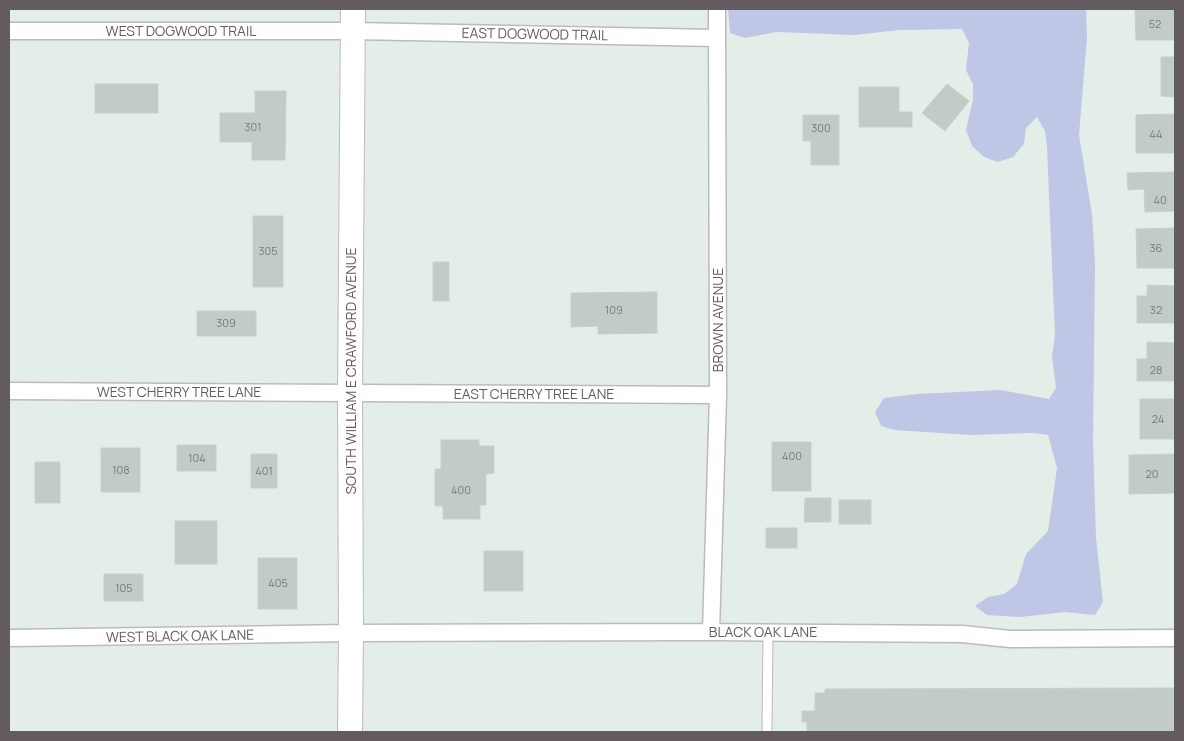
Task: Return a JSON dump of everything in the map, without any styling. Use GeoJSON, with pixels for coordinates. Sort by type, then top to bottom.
{"type":"FeatureCollection","features":[{"type":"Feature","properties":{"kind":"main road","name":"SOUTH WILLIAM E CRAWFORD AVENUE"},"geometry":{"type":"LineString","coordinates":[[350,732],[353,20]]}},
{"type":"Feature","properties":{"kind":"street","name":"BROWN AVENUE"},"geometry":{"type":"LineString","coordinates":[[711,632],[718,395],[717,9]]}},
{"type":"Feature","properties":{"kind":"street","name":"EAST DOGWOOD TRAIL"},"geometry":{"type":"LineString","coordinates":[[353,20],[717,38]]}},
{"type":"Feature","properties":{"kind":"street","name":"WEST DOGWOOD TRAIL"},"geometry":{"type":"LineString","coordinates":[[9,31],[353,20]]}},
{"type":"Feature","properties":{"kind":"street","name":"WEST CHERRY TREE LANE"},"geometry":{"type":"LineString","coordinates":[[9,391],[350,393]]}},
{"type":"Feature","properties":{"kind":"street","name":"EAST CHERRY TREE LANE"},"geometry":{"type":"LineString","coordinates":[[350,393],[718,395]]}},
{"type":"Feature","properties":{"kind":"street","name":"BLACK OAK LANE"},"geometry":{"type":"LineString","coordinates":[[351,633],[768,632],[962,634],[1010,639],[1175,638]]}},
{"type":"Feature","properties":{"kind":"street","name":"WEST BLACK OAK LANE"},"geometry":{"type":"LineString","coordinates":[[9,638],[351,633]]}},
{"type":"Feature","properties":{"kind":"lane"},"geometry":{"type":"LineString","coordinates":[[767,732],[768,632]]}},
{"type":"Feature","properties":{"kind":"shaded area"},"geometry":{"type":"Polygon","coordinates":[[[728,9],[1086,9],[1087,37],[1079,135],[1092,214],[1095,264],[1093,442],[1096,538],[1103,602],[1095,615],[1065,612],[1020,617],[987,615],[975,606],[988,597],[1004,594],[1017,584],[1026,554],[1048,531],[1057,468],[1048,435],[1033,433],[971,435],[895,430],[881,426],[875,412],[884,398],[917,394],[1001,390],[1049,399],[1056,388],[1052,357],[1055,335],[1047,147],[1045,131],[1037,117],[1026,128],[1024,144],[1013,157],[998,162],[984,157],[972,146],[966,130],[973,100],[973,84],[966,70],[969,43],[962,29],[900,30],[854,35],[776,32],[745,38],[730,33],[728,9]]]}},
{"type":"Feature","properties":{"kind":"building"},"geometry":{"type":"Polygon","coordinates":[[[1135,9],[1175,9],[1175,40],[1136,40],[1135,9]]]}},
{"type":"Feature","properties":{"kind":"building"},"geometry":{"type":"Polygon","coordinates":[[[1161,57],[1175,57],[1175,97],[1161,96],[1161,57]]]}},
{"type":"Feature","properties":{"kind":"building"},"geometry":{"type":"Polygon","coordinates":[[[95,84],[158,84],[158,113],[95,113],[95,84]]]}},
{"type":"Feature","properties":{"kind":"building"},"geometry":{"type":"Polygon","coordinates":[[[947,84],[969,101],[945,131],[922,113],[947,84]]]}},
{"type":"Feature","properties":{"kind":"building"},"geometry":{"type":"Polygon","coordinates":[[[859,87],[899,87],[899,112],[912,112],[912,127],[859,127],[859,87]]]}},
{"type":"Feature","properties":{"kind":"building"},"geometry":{"type":"Polygon","coordinates":[[[255,91],[286,91],[285,160],[252,160],[252,142],[220,142],[220,113],[255,113],[255,91]]]}},
{"type":"Feature","properties":{"kind":"building"},"geometry":{"type":"Polygon","coordinates":[[[1175,114],[1175,153],[1136,153],[1136,115],[1175,114]]]}},
{"type":"Feature","properties":{"kind":"building"},"geometry":{"type":"Polygon","coordinates":[[[803,115],[839,115],[839,165],[811,165],[811,141],[803,141],[803,115]]]}},
{"type":"Feature","properties":{"kind":"building"},"geometry":{"type":"Polygon","coordinates":[[[1175,172],[1175,211],[1145,212],[1144,189],[1128,190],[1127,173],[1175,172]]]}},
{"type":"Feature","properties":{"kind":"building"},"geometry":{"type":"Polygon","coordinates":[[[253,216],[283,216],[283,287],[253,287],[253,216]]]}},
{"type":"Feature","properties":{"kind":"building"},"geometry":{"type":"Polygon","coordinates":[[[1175,228],[1175,268],[1137,268],[1136,229],[1175,228]]]}},
{"type":"Feature","properties":{"kind":"building"},"geometry":{"type":"Polygon","coordinates":[[[433,262],[449,262],[449,301],[433,301],[433,262]]]}},
{"type":"Feature","properties":{"kind":"building"},"geometry":{"type":"Polygon","coordinates":[[[1147,285],[1175,286],[1175,323],[1137,323],[1137,296],[1147,296],[1147,285]]]}},
{"type":"Feature","properties":{"kind":"building"},"geometry":{"type":"Polygon","coordinates":[[[657,292],[657,333],[598,334],[598,326],[571,327],[571,293],[657,292]]]}},
{"type":"Feature","properties":{"kind":"building"},"geometry":{"type":"Polygon","coordinates":[[[197,311],[256,311],[256,336],[197,336],[197,311]]]}},
{"type":"Feature","properties":{"kind":"building"},"geometry":{"type":"Polygon","coordinates":[[[1147,342],[1175,343],[1175,381],[1137,381],[1137,359],[1147,359],[1147,342]]]}},
{"type":"Feature","properties":{"kind":"building"},"geometry":{"type":"Polygon","coordinates":[[[1140,399],[1175,399],[1175,439],[1140,439],[1140,399]]]}},
{"type":"Feature","properties":{"kind":"building"},"geometry":{"type":"Polygon","coordinates":[[[441,440],[479,440],[479,446],[494,446],[494,473],[486,474],[486,505],[480,505],[480,519],[443,519],[443,506],[435,506],[435,469],[441,469],[441,440]]]}},
{"type":"Feature","properties":{"kind":"building"},"geometry":{"type":"Polygon","coordinates":[[[772,442],[811,442],[811,491],[772,491],[772,442]]]}},
{"type":"Feature","properties":{"kind":"building"},"geometry":{"type":"Polygon","coordinates":[[[177,445],[216,445],[216,471],[177,471],[177,445]]]}},
{"type":"Feature","properties":{"kind":"building"},"geometry":{"type":"Polygon","coordinates":[[[101,448],[140,448],[140,492],[101,492],[101,448]]]}},
{"type":"Feature","properties":{"kind":"building"},"geometry":{"type":"Polygon","coordinates":[[[251,454],[277,454],[277,488],[251,488],[251,454]]]}},
{"type":"Feature","properties":{"kind":"building"},"geometry":{"type":"Polygon","coordinates":[[[1175,454],[1175,493],[1129,494],[1129,455],[1175,454]]]}},
{"type":"Feature","properties":{"kind":"building"},"geometry":{"type":"Polygon","coordinates":[[[35,462],[60,462],[60,503],[35,503],[35,462]]]}},
{"type":"Feature","properties":{"kind":"building"},"geometry":{"type":"Polygon","coordinates":[[[805,498],[831,498],[831,522],[804,522],[805,498]]]}},
{"type":"Feature","properties":{"kind":"building"},"geometry":{"type":"Polygon","coordinates":[[[839,500],[871,500],[871,524],[839,524],[839,500]]]}},
{"type":"Feature","properties":{"kind":"building"},"geometry":{"type":"Polygon","coordinates":[[[175,521],[217,521],[217,564],[175,564],[175,521]]]}},
{"type":"Feature","properties":{"kind":"building"},"geometry":{"type":"Polygon","coordinates":[[[766,528],[797,528],[797,548],[766,548],[766,528]]]}},
{"type":"Feature","properties":{"kind":"building"},"geometry":{"type":"Polygon","coordinates":[[[484,551],[523,551],[523,591],[484,591],[484,551]]]}},
{"type":"Feature","properties":{"kind":"building"},"geometry":{"type":"Polygon","coordinates":[[[258,558],[297,558],[297,609],[258,609],[258,558]]]}},
{"type":"Feature","properties":{"kind":"building"},"geometry":{"type":"Polygon","coordinates":[[[104,574],[143,574],[143,601],[104,601],[104,574]]]}},
{"type":"Feature","properties":{"kind":"building"},"geometry":{"type":"Polygon","coordinates":[[[1175,688],[1175,732],[807,732],[807,722],[802,722],[802,711],[815,711],[815,693],[825,693],[825,689],[1175,688]]]}}]}
